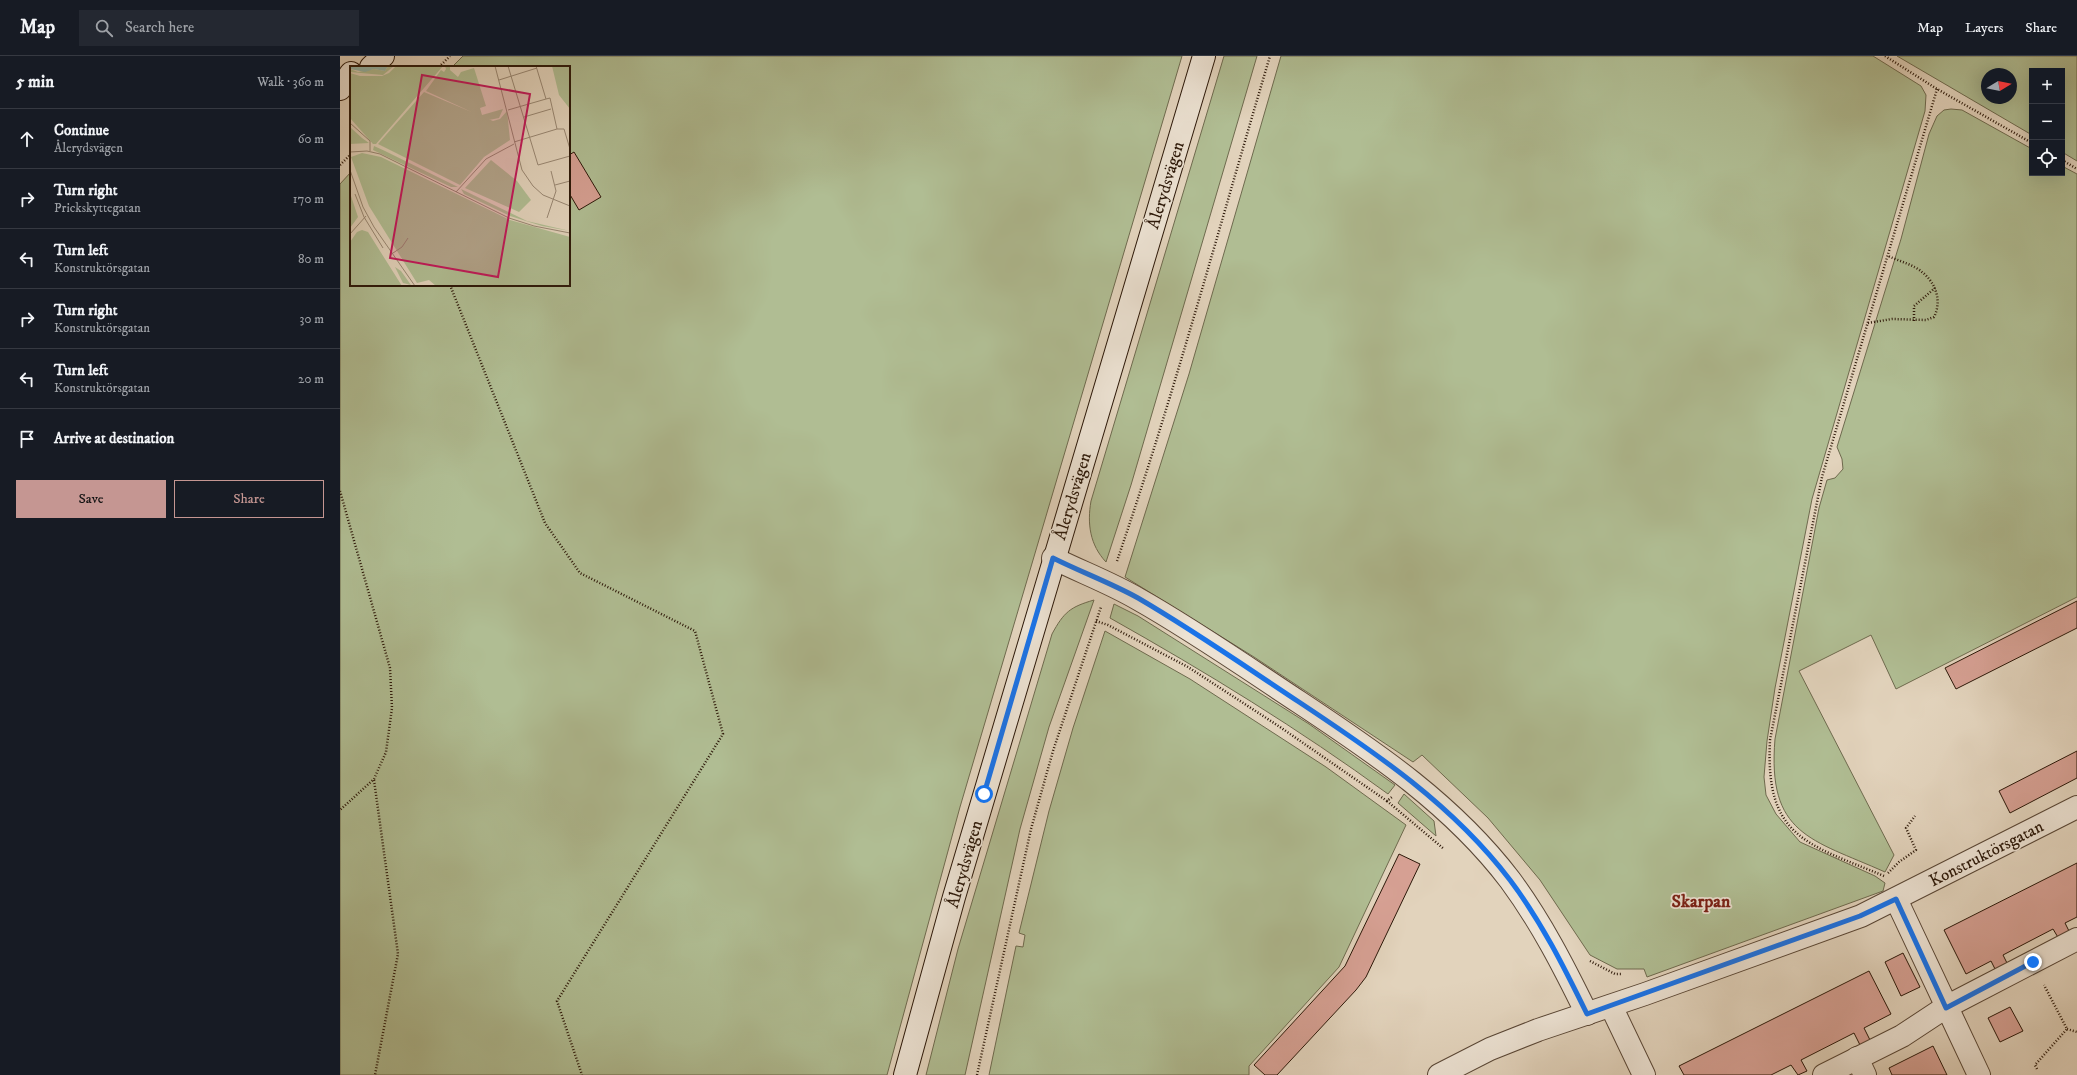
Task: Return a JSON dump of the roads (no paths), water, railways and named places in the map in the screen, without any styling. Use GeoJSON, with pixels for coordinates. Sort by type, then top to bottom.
{"type":"FeatureCollection","features":[{"type":"Feature","properties":{"kind":"street"},"geometry":{"type":"LineString","coordinates":[[357,66],[363,56]]}},
{"type":"Feature","properties":{"kind":"street"},"geometry":{"type":"LineString","coordinates":[[372,66],[382,56]]}},
{"type":"Feature","properties":{"kind":"street","name":"Ålerydsvägen"},"geometry":{"type":"LineString","coordinates":[[905,1075],[954,897],[1053,558],[1204,56]]}},
{"type":"Feature","properties":{"kind":"street"},"geometry":{"type":"LineString","coordinates":[[340,89],[350,74]]}},
{"type":"Feature","properties":{"kind":"street"},"geometry":{"type":"LineString","coordinates":[[340,97],[350,88]]}},
{"type":"Feature","properties":{"kind":"street"},"geometry":{"type":"LineString","coordinates":[[1053,558],[1137,598],[1187,628],[1366,746],[1411,780],[1458,822],[1509,880],[1554,947],[1587,1014]]}},
{"type":"Feature","properties":{"kind":"street","name":"Konstruktörsgatan"},"geometry":{"type":"LineString","coordinates":[[1439,1075],[1490,1049],[1538,1030],[1611,1006],[1860,916],[2077,807]]}},
{"type":"Feature","properties":{"kind":"street"},"geometry":{"type":"LineString","coordinates":[[1896,899],[1946,1008],[1979,1075]]}},
{"type":"Feature","properties":{"kind":"street"},"geometry":{"type":"LineString","coordinates":[[1824,1075],[1861,1067],[1902,1036],[1946,1008],[2077,939]]}},
{"type":"Feature","properties":{"kind":"street"},"geometry":{"type":"LineString","coordinates":[[1611,1006],[1644,1075]]}},
{"type":"Feature","properties":{"kind":"district","name":"Skarpan"},"geometry":{"type":"Point","coordinates":[1701,901]}}]}
